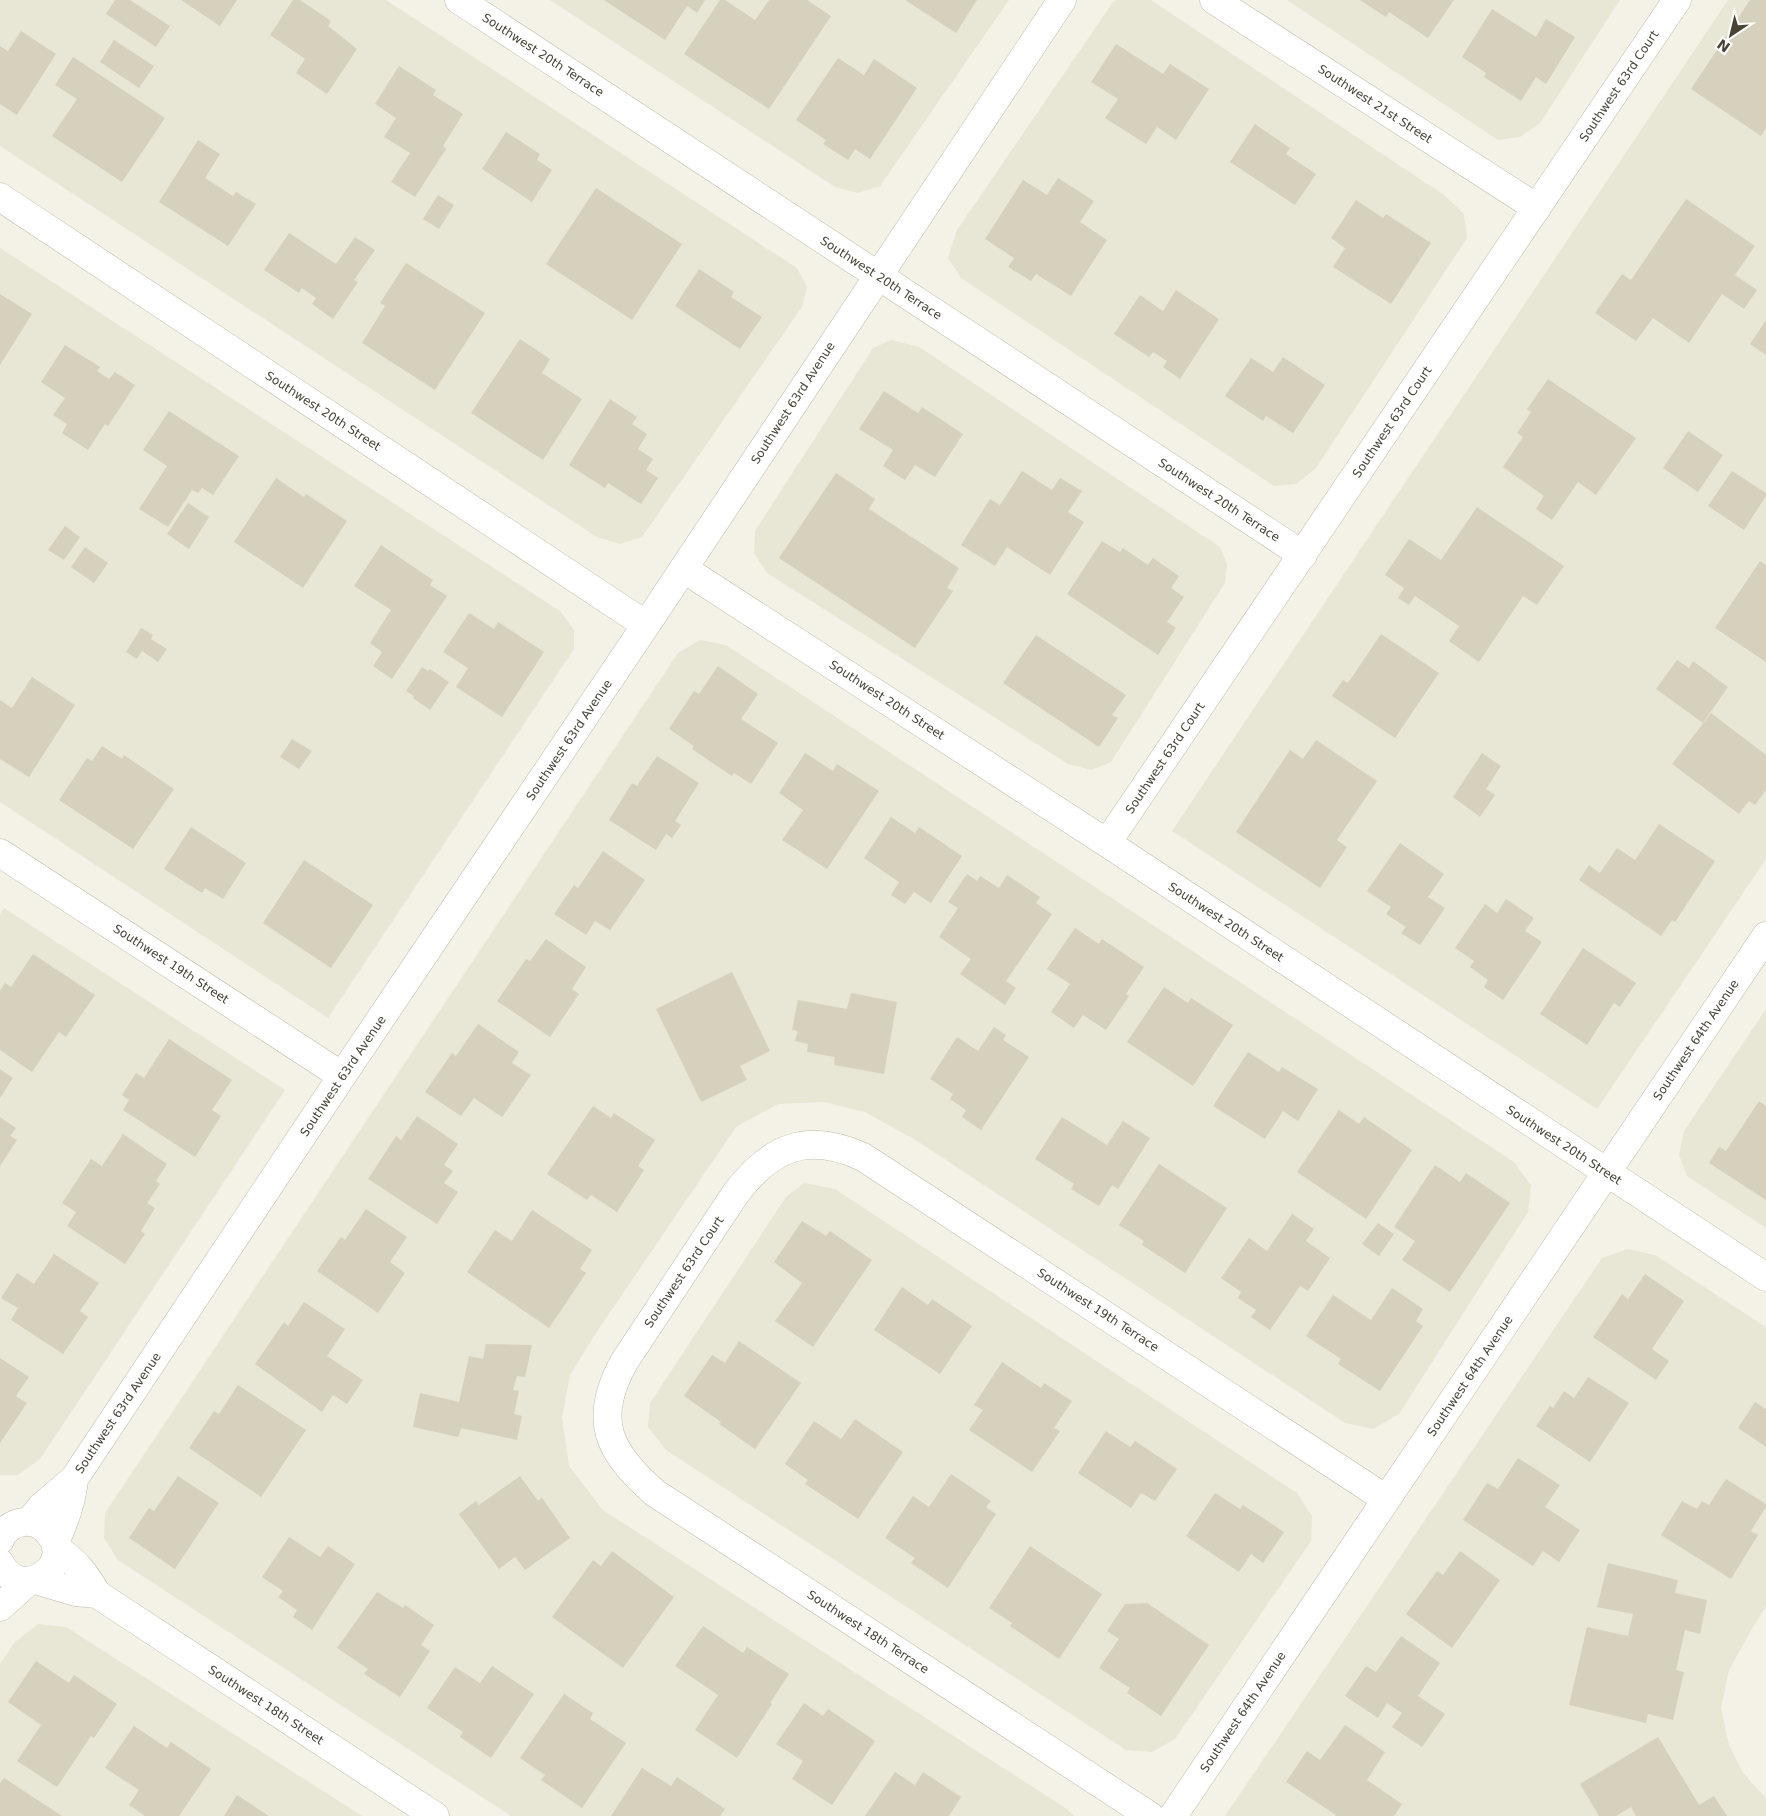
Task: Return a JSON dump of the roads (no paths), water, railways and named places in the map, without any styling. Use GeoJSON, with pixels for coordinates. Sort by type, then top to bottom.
{"type":"FeatureCollection","features":[{"type":"Feature","properties":{"kind":"street","name":"Southwest 20th Terrace"},"geometry":{"type":"LineString","coordinates":[[459,0],[1303,555]]}},
{"type":"Feature","properties":{"kind":"street","name":"Southwest 63rd Avenue"},"geometry":{"type":"LineString","coordinates":[[0,1540],[6,1530],[14,1525],[17,1520],[41,1507],[74,1479],[342,1076],[684,569],[1062,0]]}},
{"type":"Feature","properties":{"kind":"street","name":"Southwest 21st Street"},"geometry":{"type":"LineString","coordinates":[[1214,0],[1537,208]]}},
{"type":"Feature","properties":{"kind":"street","name":"Southwest 63rd Court"},"geometry":{"type":"LineString","coordinates":[[1106,844],[1303,555],[1676,0]]}},
{"type":"Feature","properties":{"kind":"street","name":"Southwest 20th Street"},"geometry":{"type":"LineString","coordinates":[[0,197],[646,625]]}},
{"type":"Feature","properties":{"kind":"street","name":"Southwest 20th Street"},"geometry":{"type":"LineString","coordinates":[[684,569],[1766,1277]]}},
{"type":"Feature","properties":{"kind":"street","name":"Southwest 19th Street"},"geometry":{"type":"LineString","coordinates":[[0,852],[342,1076]]}},
{"type":"Feature","properties":{"kind":"street","name":"Southwest 64th Avenue"},"geometry":{"type":"LineString","coordinates":[[1173,1816],[1766,936]]}},
{"type":"Feature","properties":{"kind":"street","name":"Southwest 19th Terrace"},"geometry":{"type":"LineString","coordinates":[[801,1146],[831,1145],[848,1150],[881,1167],[1386,1499]]}},
{"type":"Feature","properties":{"kind":"street","name":"Southwest 63rd Court"},"geometry":{"type":"LineString","coordinates":[[608,1427],[607,1411],[615,1379],[624,1362],[736,1193],[745,1181],[777,1153],[801,1146]]}},
{"type":"Feature","properties":{"kind":"street","name":"Southwest 18th Terrace"},"geometry":{"type":"LineString","coordinates":[[608,1427],[612,1442],[623,1461],[655,1493],[1150,1816]]}},
{"type":"Feature","properties":{"kind":"street","name":"Southwest 63rd Avenue"},"geometry":{"type":"LineString","coordinates":[[33,1580],[45,1575],[52,1567],[56,1558],[55,1545],[72,1501],[74,1479]]}},
{"type":"Feature","properties":{"kind":"street","name":"Southwest 18th Street"},"geometry":{"type":"LineString","coordinates":[[17,1520],[38,1524],[45,1528],[55,1545],[73,1560],[87,1577],[97,1594],[435,1816]]}},
{"type":"Feature","properties":{"kind":"street","name":"Southwest 18th Street"},"geometry":{"type":"LineString","coordinates":[[0,1563],[10,1576],[20,1580],[33,1580],[76,1592],[97,1594]]}},
{"type":"Feature","properties":{"kind":"street"},"geometry":{"type":"LineString","coordinates":[[0,1607],[33,1580]]}}]}
